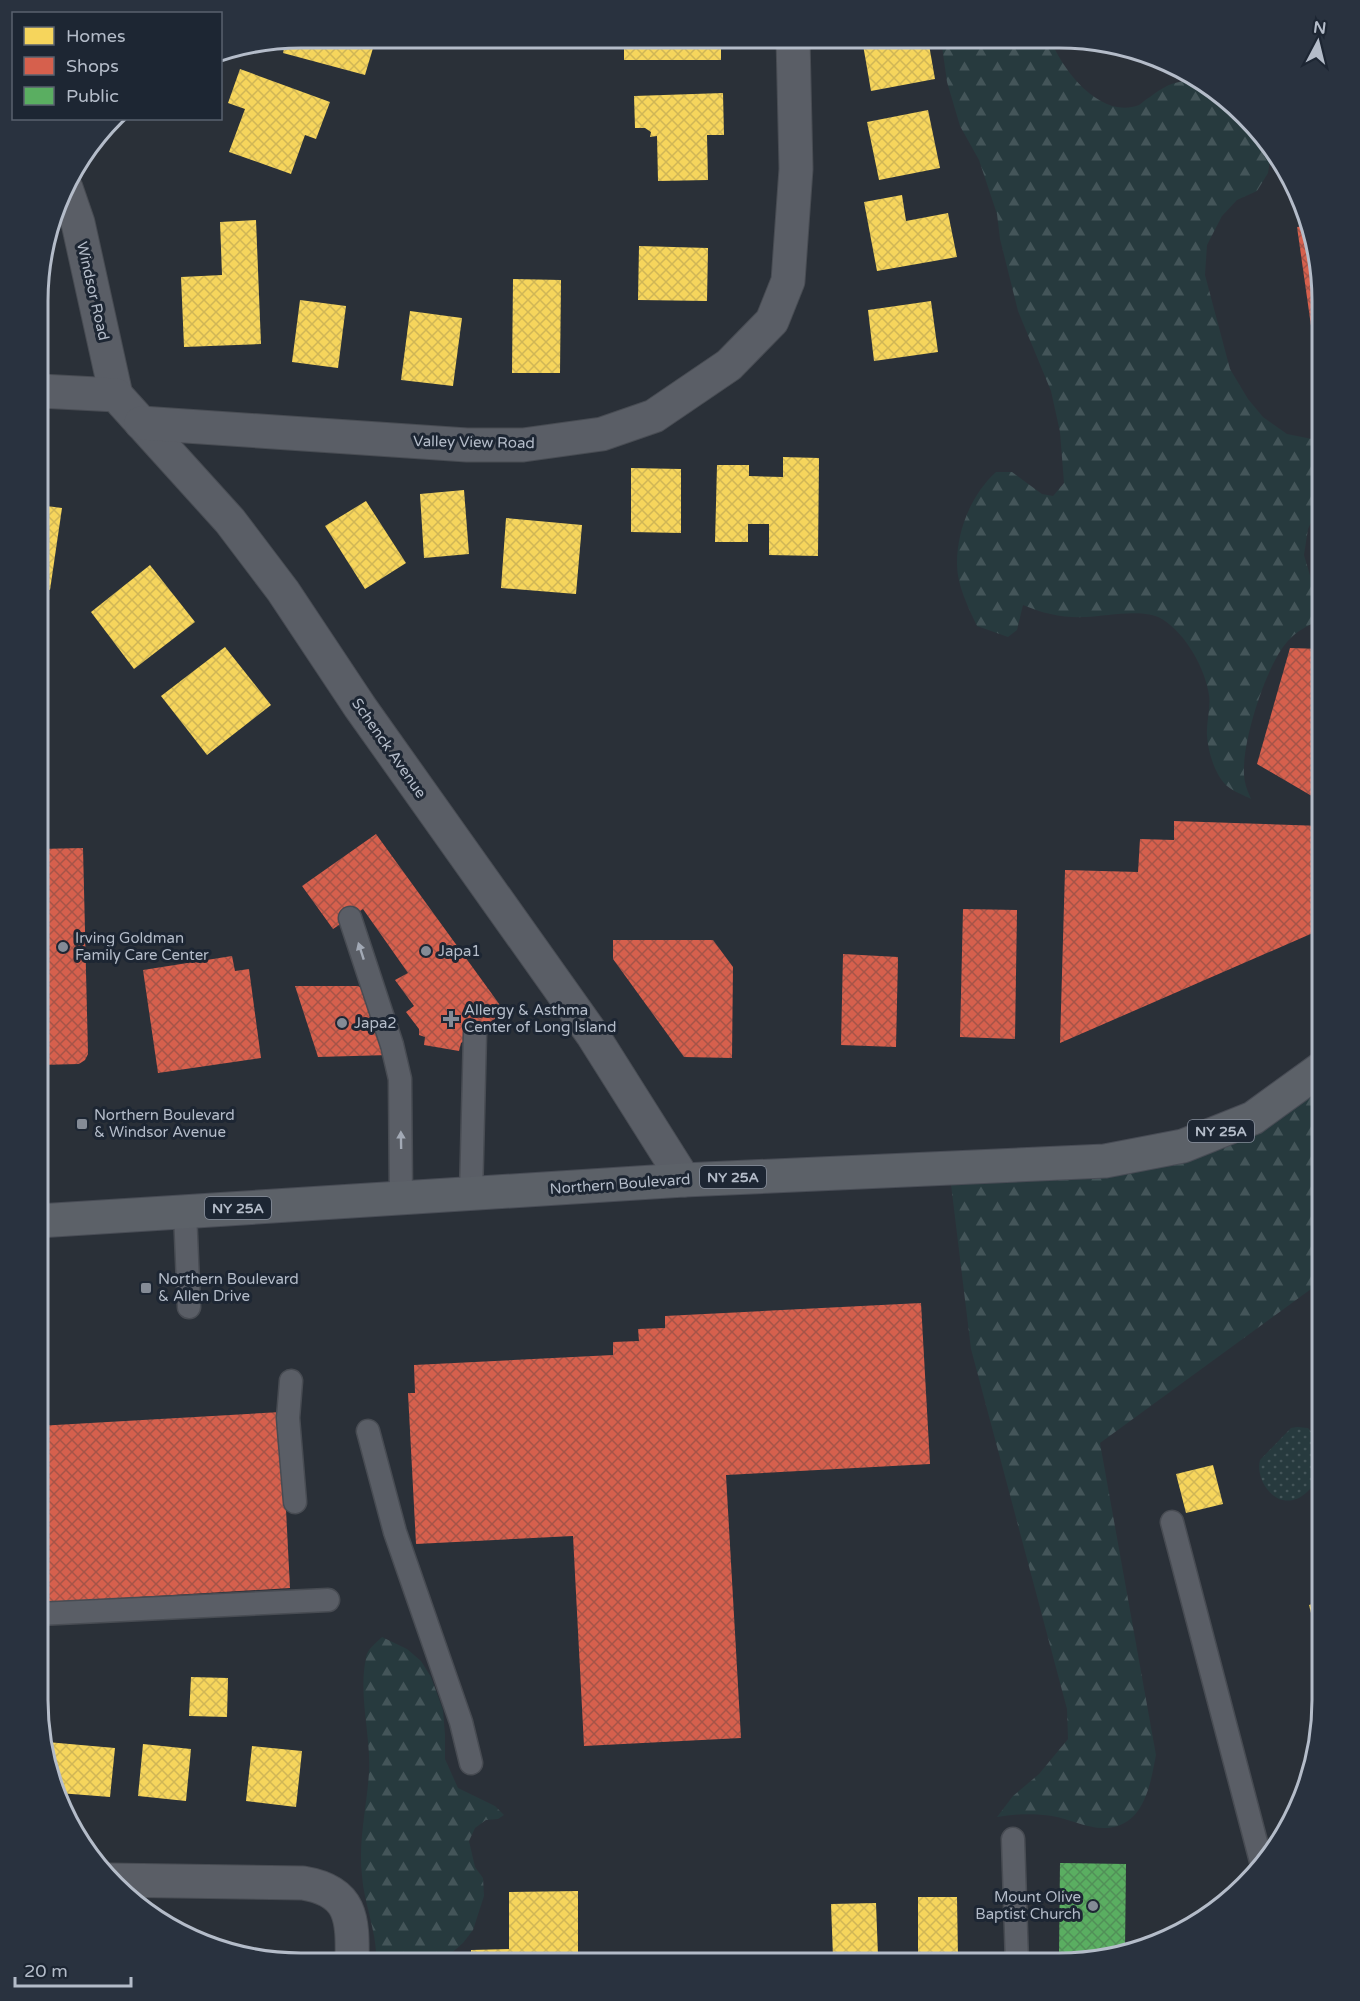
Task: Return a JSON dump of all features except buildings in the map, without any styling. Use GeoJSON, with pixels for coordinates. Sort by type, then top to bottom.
{"type":"FeatureCollection","features":[{"type":"Feature","properties":{"kind":"main road","name":"Northern Boulevard"},"geometry":{"type":"LineString","coordinates":[[48,1220],[684,1180],[1105,1161],[1184,1146],[1253,1118],[1312,1075]]}},
{"type":"Feature","properties":{"kind":"street","name":"Valley View Road"},"geometry":{"type":"LineString","coordinates":[[141,423],[467,445],[523,445],[602,434],[654,416],[729,365],[772,321],[788,280],[796,169],[793,48]]}},
{"type":"Feature","properties":{"kind":"street","name":"Windsor Road"},"geometry":{"type":"LineString","coordinates":[[70,198],[78,223],[116,395]]}},
{"type":"Feature","properties":{"kind":"street"},"geometry":{"type":"LineString","coordinates":[[48,391],[116,395]]}},
{"type":"Feature","properties":{"kind":"street","name":"Schenck Avenue"},"geometry":{"type":"LineString","coordinates":[[116,395],[230,521],[283,591],[360,707],[592,1034],[684,1180]]}},
{"type":"Feature","properties":{"kind":"street"},"geometry":{"type":"LineString","coordinates":[[123,1880],[303,1883],[324,1887],[338,1896],[347,1911],[353,1938],[352,1953]]}},
{"type":"Feature","properties":{"kind":"lane"},"geometry":{"type":"LineString","coordinates":[[350,918],[392,1045],[400,1079],[401,1198]]}},
{"type":"Feature","properties":{"kind":"lane"},"geometry":{"type":"LineString","coordinates":[[471,1195],[476,1033]]}},
{"type":"Feature","properties":{"kind":"lane"},"geometry":{"type":"LineString","coordinates":[[185,1212],[189,1307]]}},
{"type":"Feature","properties":{"kind":"lane"},"geometry":{"type":"LineString","coordinates":[[291,1381],[288,1418],[295,1502]]}},
{"type":"Feature","properties":{"kind":"lane"},"geometry":{"type":"LineString","coordinates":[[368,1431],[395,1532],[461,1722],[471,1763]]}},
{"type":"Feature","properties":{"kind":"lane"},"geometry":{"type":"LineString","coordinates":[[1172,1522],[1259,1855]]}},
{"type":"Feature","properties":{"kind":"lane"},"geometry":{"type":"LineString","coordinates":[[48,1614],[328,1600]]}},
{"type":"Feature","properties":{"kind":"lane"},"geometry":{"type":"LineString","coordinates":[[1013,1839],[1017,1953]]}},
{"type":"Feature","properties":{"kind":"green space"},"geometry":{"type":"Polygon","coordinates":[[[942,48],[1054,48],[1074,78],[1097,99],[1111,105],[1125,108],[1139,105],[1171,84],[1185,82],[1213,100],[1238,122],[1270,161],[1268,173],[1257,191],[1237,200],[1222,216],[1207,245],[1205,275],[1230,369],[1248,399],[1263,417],[1287,434],[1312,439],[1312,520],[1308,529],[1304,555],[1312,582],[1312,624],[1303,628],[1287,642],[1279,653],[1263,688],[1250,730],[1244,768],[1245,782],[1251,799],[1227,786],[1216,770],[1208,742],[1207,685],[1193,652],[1171,625],[1162,619],[1145,614],[1069,617],[1046,613],[1023,605],[1017,630],[1008,637],[977,626],[967,604],[957,572],[958,551],[967,514],[987,481],[996,472],[1012,472],[1042,494],[1053,496],[1064,483],[1060,432],[1051,391],[1018,311],[1000,239],[997,214],[979,160],[960,126],[947,82],[942,48]]]}},
{"type":"Feature","properties":{"kind":"green space"},"geometry":{"type":"Polygon","coordinates":[[[1312,1074],[1312,1288],[1100,1443],[1156,1755],[1148,1791],[1143,1802],[1129,1820],[1119,1826],[1106,1828],[1092,1827],[1045,1815],[1024,1814],[997,1817],[1013,1796],[1039,1774],[1068,1739],[1067,1709],[971,1349],[949,1168],[1183,1146],[1312,1074]]]}},
{"type":"Feature","properties":{"kind":"green space"},"geometry":{"type":"Polygon","coordinates":[[[1291,1428],[1308,1428],[1312,1432],[1312,1486],[1296,1499],[1285,1500],[1278,1498],[1267,1489],[1259,1467],[1260,1460],[1291,1428]]]}},
{"type":"Feature","properties":{"kind":"green space"},"geometry":{"type":"Polygon","coordinates":[[[382,1637],[407,1649],[421,1661],[431,1677],[443,1710],[445,1759],[458,1788],[495,1806],[504,1815],[498,1819],[486,1820],[475,1828],[469,1841],[475,1867],[483,1878],[484,1896],[473,1930],[451,1953],[376,1953],[363,1887],[361,1863],[369,1772],[363,1686],[367,1655],[372,1646],[382,1637]]]}},
{"type":"Feature","properties":{"kind":"place","name":"Irving Goldman Family Care Center"},"geometry":{"type":"Point","coordinates":[63,947]}},
{"type":"Feature","properties":{"kind":"place","name":"Japa1"},"geometry":{"type":"Point","coordinates":[426,951]}},
{"type":"Feature","properties":{"kind":"place","name":"Allergy & Asthma Center of Long Island"},"geometry":{"type":"Point","coordinates":[451,1019]}},
{"type":"Feature","properties":{"kind":"place","name":"Japa2"},"geometry":{"type":"Point","coordinates":[342,1023]}},
{"type":"Feature","properties":{"kind":"place","name":"Northern Boulevard & Windsor Avenue"},"geometry":{"type":"Point","coordinates":[82,1124]}},
{"type":"Feature","properties":{"kind":"place","name":"Northern Boulevard & Allen Drive"},"geometry":{"type":"Point","coordinates":[146,1288]}},
{"type":"Feature","properties":{"kind":"place","name":"Mount Olive Baptist Church"},"geometry":{"type":"Point","coordinates":[1093,1906]}}]}
